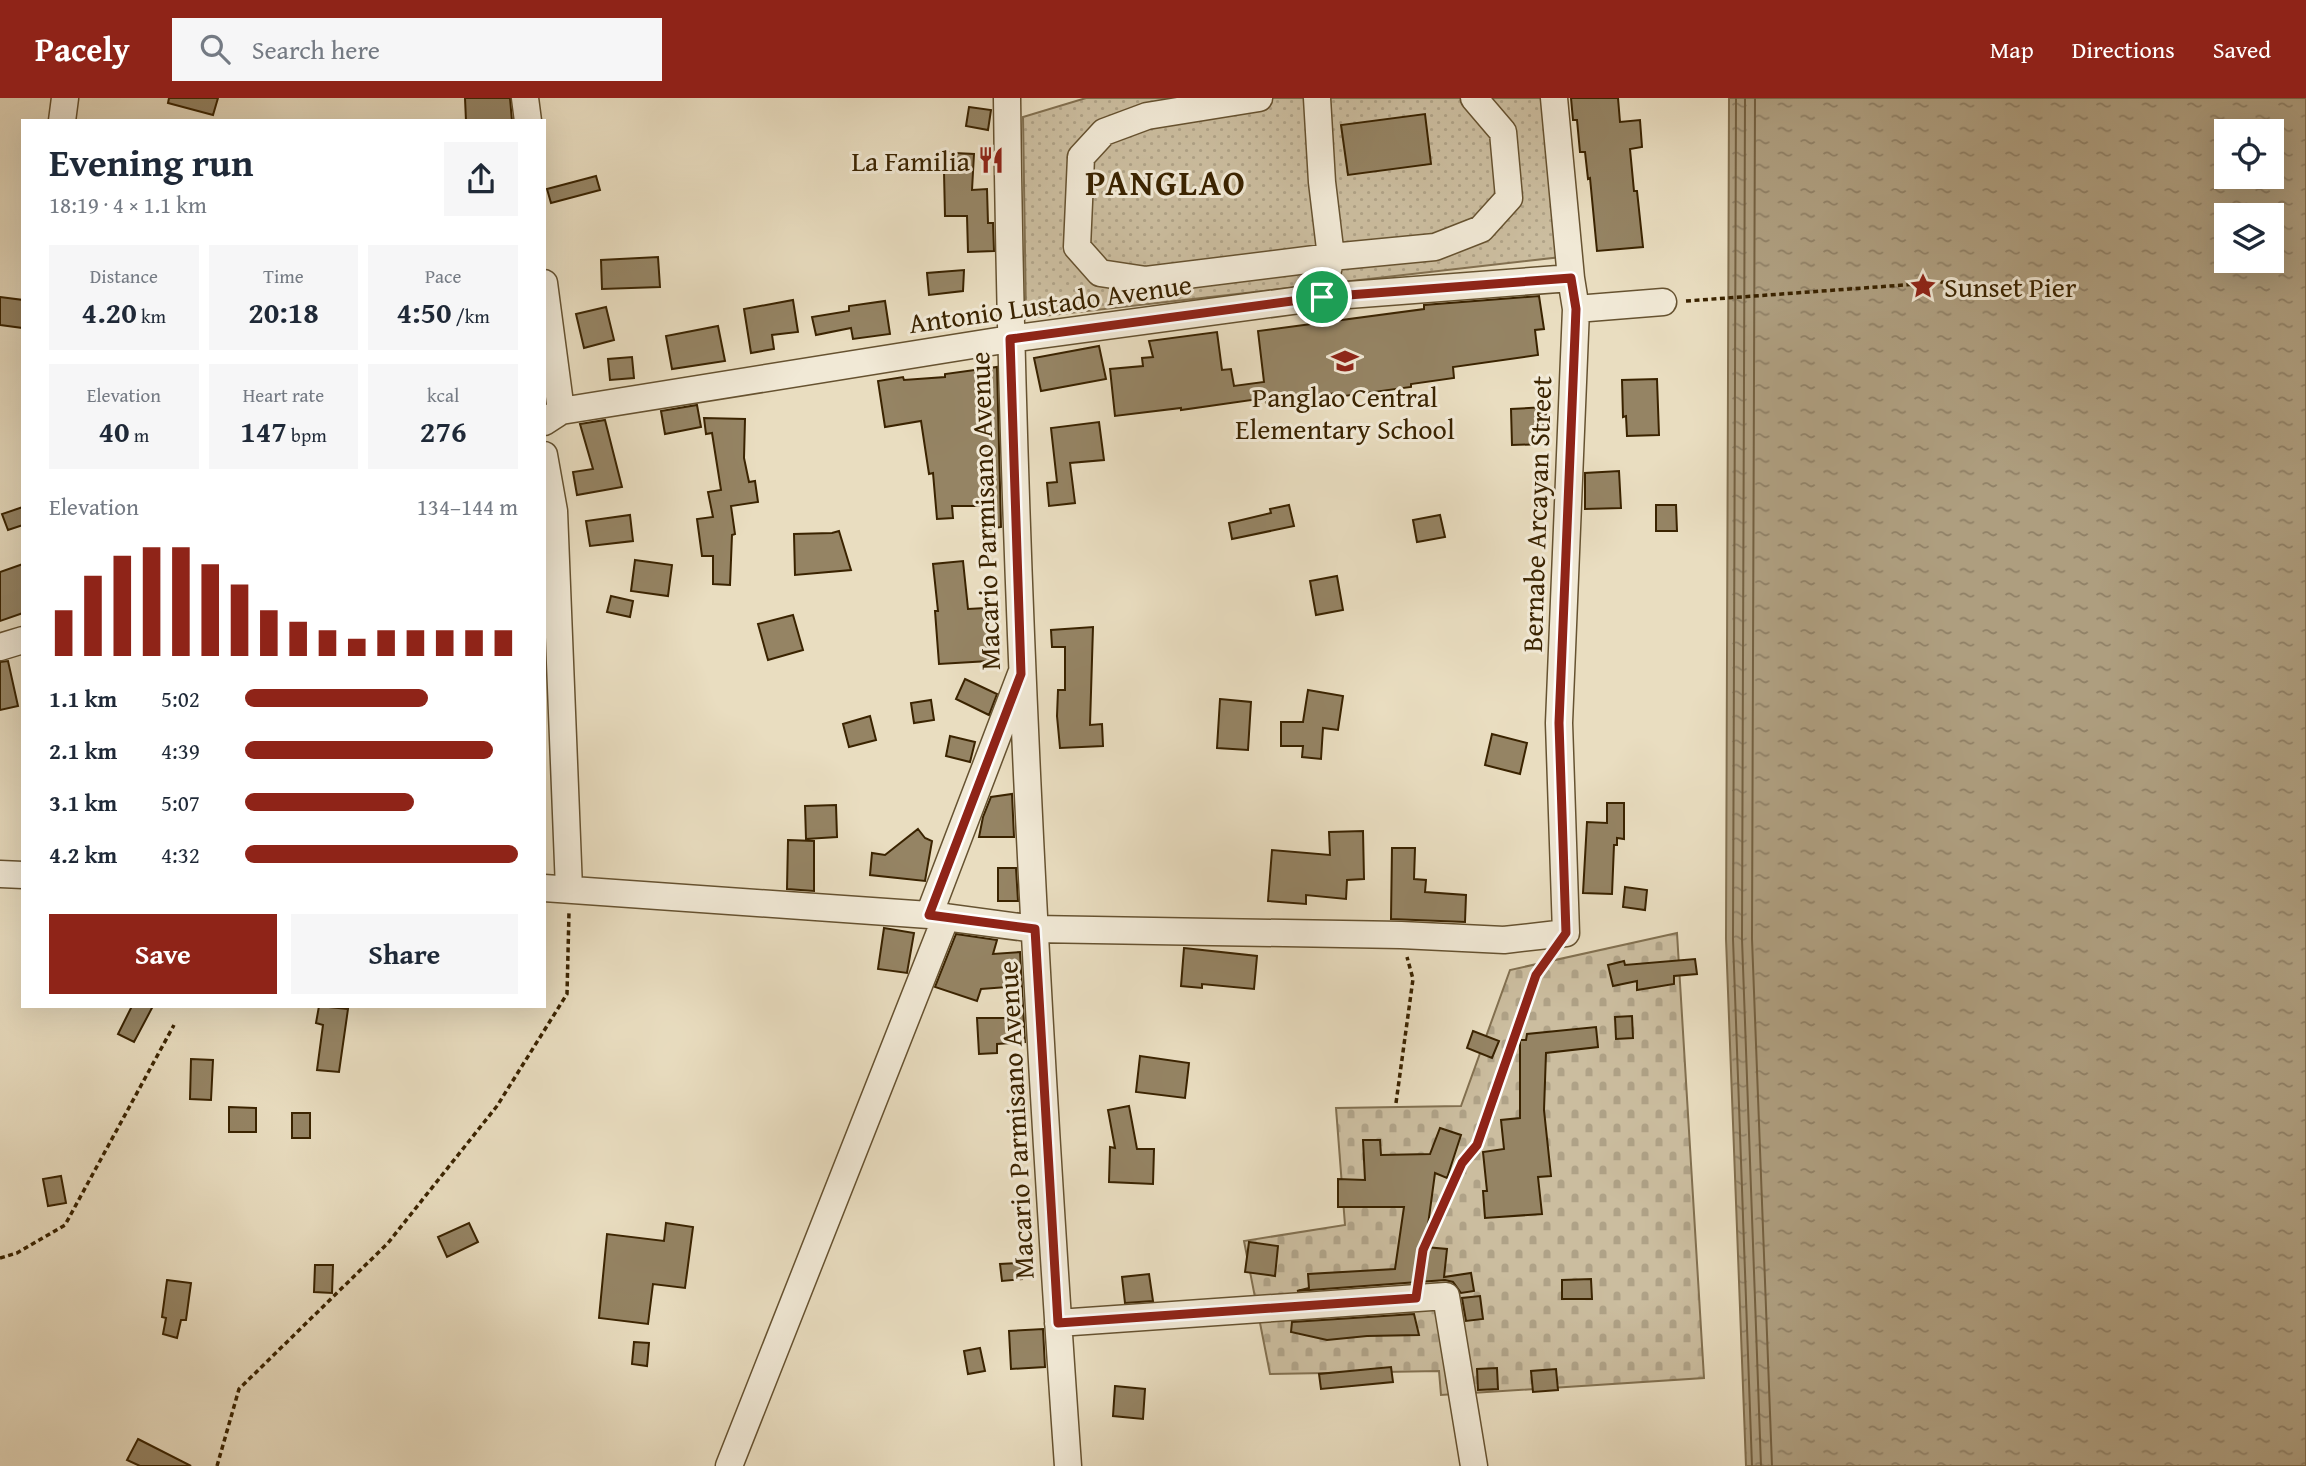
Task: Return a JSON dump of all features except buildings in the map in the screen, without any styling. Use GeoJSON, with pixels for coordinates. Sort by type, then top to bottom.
{"type":"FeatureCollection","features":[{"type":"Feature","properties":{"kind":"street"},"geometry":{"type":"LineString","coordinates":[[62,119],[65,98]]}},
{"type":"Feature","properties":{"kind":"street"},"geometry":{"type":"LineString","coordinates":[[526,98],[528,119]]}},
{"type":"Feature","properties":{"kind":"street","name":"Macario Parmisano Avenue"},"geometry":{"type":"LineString","coordinates":[[1007,98],[1010,339],[1021,674],[1068,1466]]}},
{"type":"Feature","properties":{"kind":"street"},"geometry":{"type":"LineString","coordinates":[[1259,98],[1147,116],[1104,132],[1081,157],[1077,247],[1100,273],[1146,280],[1435,247],[1481,229],[1508,198],[1503,132],[1474,98]]}},
{"type":"Feature","properties":{"kind":"street"},"geometry":{"type":"LineString","coordinates":[[1317,98],[1322,182],[1331,257],[1322,297]]}},
{"type":"Feature","properties":{"kind":"street","name":"Bernabe Arcayan Street"},"geometry":{"type":"LineString","coordinates":[[1554,98],[1576,309],[1559,723],[1566,933]]}},
{"type":"Feature","properties":{"kind":"street","name":"Antonio Lustado Avenue"},"geometry":{"type":"LineString","coordinates":[[553,416],[1010,339],[1322,297],[1571,278]]}},
{"type":"Feature","properties":{"kind":"street"},"geometry":{"type":"LineString","coordinates":[[1576,309],[1663,302]]}},
{"type":"Feature","properties":{"kind":"street"},"geometry":{"type":"LineString","coordinates":[[546,313],[553,416]]}},
{"type":"Feature","properties":{"kind":"street"},"geometry":{"type":"LineString","coordinates":[[546,466],[554,511],[557,889],[937,916],[1035,929],[1401,934],[1504,940],[1566,933]]}},
{"type":"Feature","properties":{"kind":"street"},"geometry":{"type":"LineString","coordinates":[[0,647],[21,641]]}},
{"type":"Feature","properties":{"kind":"street"},"geometry":{"type":"LineString","coordinates":[[729,1466],[937,916],[1021,674]]}},
{"type":"Feature","properties":{"kind":"street"},"geometry":{"type":"LineString","coordinates":[[0,874],[21,875]]}},
{"type":"Feature","properties":{"kind":"street"},"geometry":{"type":"LineString","coordinates":[[1058,1323],[1446,1296],[1474,1466]]}},
{"type":"Feature","properties":{"kind":"path"},"geometry":{"type":"LineString","coordinates":[[1663,302],[1944,282]]}},
{"type":"Feature","properties":{"kind":"path"},"geometry":{"type":"LineString","coordinates":[[217,1466],[239,1389],[387,1243],[497,1106],[567,994],[557,889]]}},
{"type":"Feature","properties":{"kind":"path"},"geometry":{"type":"LineString","coordinates":[[1416,1298],[1423,1250],[1462,1163],[1477,1145],[1536,975],[1566,933]]}},
{"type":"Feature","properties":{"kind":"path"},"geometry":{"type":"LineString","coordinates":[[1396,1103],[1413,979],[1401,934]]}},
{"type":"Feature","properties":{"kind":"path"},"geometry":{"type":"LineString","coordinates":[[0,1258],[16,1253],[65,1225],[174,1025]]}},
{"type":"Feature","properties":{"kind":"green space"},"geometry":{"type":"Polygon","coordinates":[[[1086,98],[1551,98],[1561,257],[1026,318],[1023,117],[1086,98]]]}},
{"type":"Feature","properties":{"kind":"green space"},"geometry":{"type":"Polygon","coordinates":[[[1677,933],[1704,1378],[1441,1395],[1439,1371],[1270,1374],[1244,1241],[1345,1225],[1336,1108],[1461,1106],[1510,970],[1677,933]]]}},
{"type":"Feature","properties":{"kind":"water"},"geometry":{"type":"Polygon","coordinates":[[[1729,98],[2306,98],[2306,1466],[1746,1466],[1726,939],[1729,98]]]}},
{"type":"Feature","properties":{"kind":"place","name":"La Familia"},"geometry":{"type":"Point","coordinates":[991,160]}},
{"type":"Feature","properties":{"kind":"place","name":"Sunset Pier"},"geometry":{"type":"Point","coordinates":[1923,286]}},
{"type":"Feature","properties":{"kind":"place","name":"Panglao Central Elementary School"},"geometry":{"type":"Point","coordinates":[1345,361]}},
{"type":"Feature","properties":{"kind":"district","name":"PANGLAO"},"geometry":{"type":"Point","coordinates":[1166,182]}},
{"type":"Feature","properties":{"kind":"route"},"geometry":{"type":"LineString","coordinates":[[1571,278],[1576,309],[1559,723],[1566,933],[1536,975],[1477,1145],[1462,1163],[1423,1250],[1416,1298],[1058,1323],[1035,929],[929,915],[1021,674],[1010,339],[1322,297],[1571,278]]}}]}
